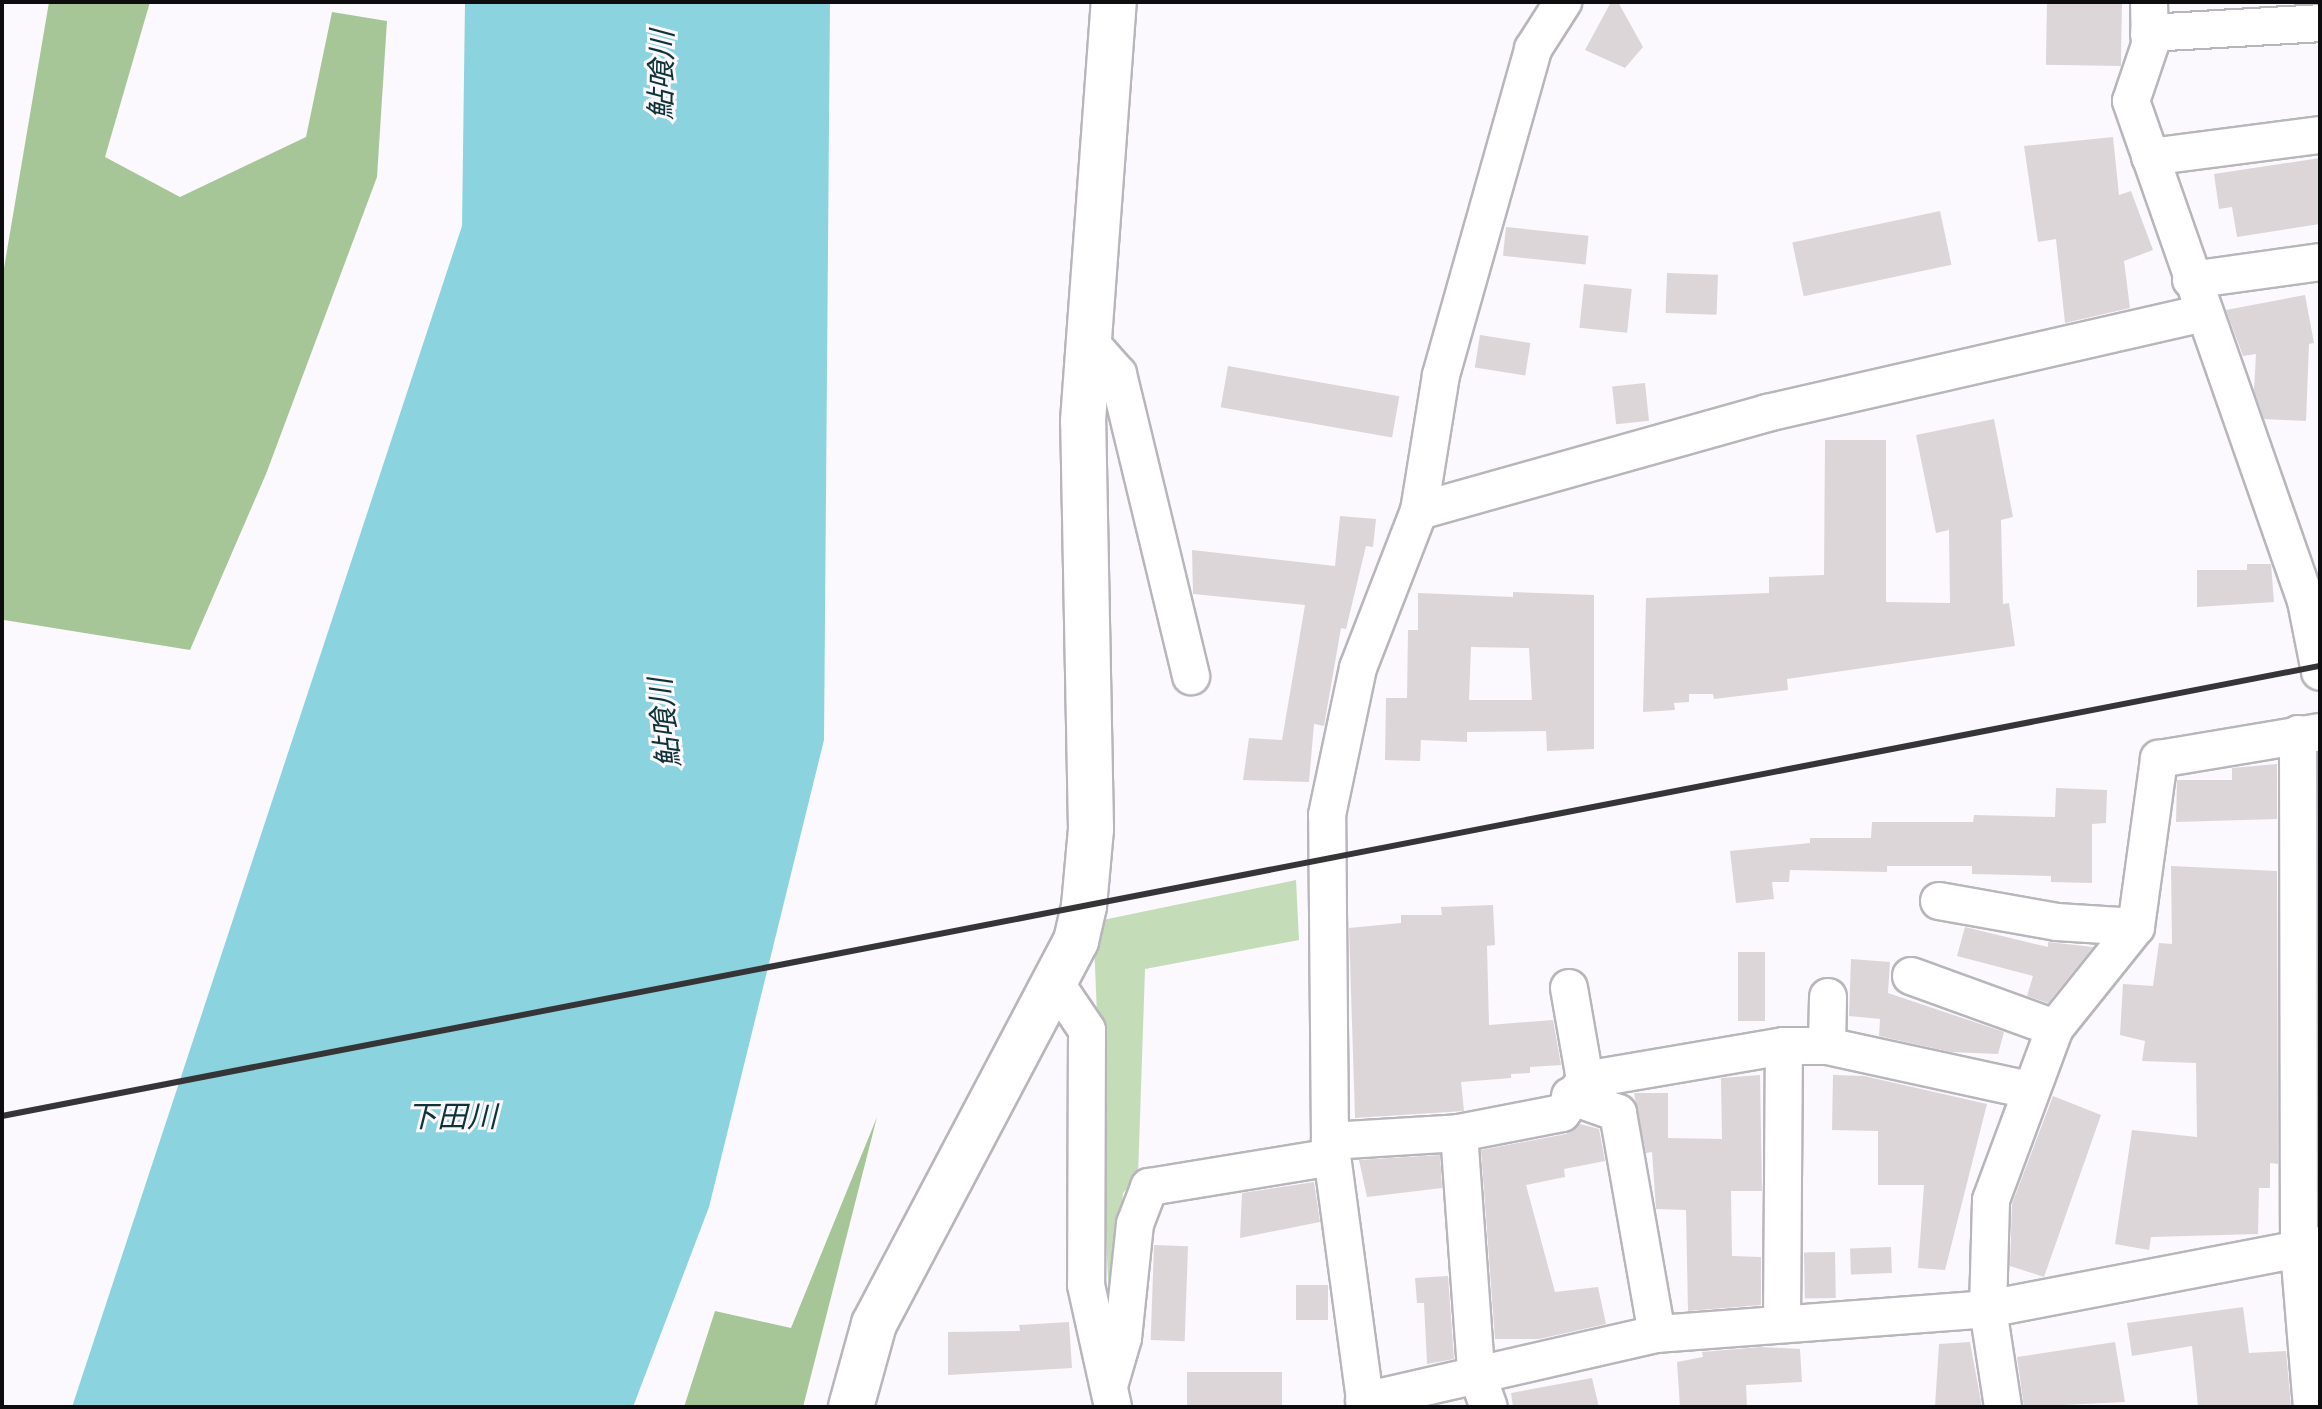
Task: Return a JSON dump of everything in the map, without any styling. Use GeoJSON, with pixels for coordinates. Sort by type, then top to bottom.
{"type":"FeatureCollection","features":[{"type":"Feature","properties":{"kind":"street"},"geometry":{"type":"LineString","coordinates":[[851,1407],[874,1324],[1076,941],[1091,829],[1086,338],[1114,2]]}},
{"type":"Feature","properties":{"kind":"street"},"geometry":{"type":"LineString","coordinates":[[1563,2],[1533,49],[1441,375],[1419,511],[1358,668],[1327,815],[1331,1149],[1354,1290],[1365,1404],[1476,1372],[1657,1334],[1988,1309],[2168,1270],[2309,1248]]}},
{"type":"Feature","properties":{"kind":"street"},"geometry":{"type":"LineString","coordinates":[[2320,23],[2149,18],[2131,101],[2197,297],[2306,601],[2320,672]]}},
{"type":"Feature","properties":{"kind":"street"},"geometry":{"type":"LineString","coordinates":[[2150,157],[2320,135]]}},
{"type":"Feature","properties":{"kind":"street"},"geometry":{"type":"LineString","coordinates":[[1419,511],[2320,262]]}},
{"type":"Feature","properties":{"kind":"street"},"geometry":{"type":"LineString","coordinates":[[1086,338],[1118,374],[1191,676]]}},
{"type":"Feature","properties":{"kind":"street"},"geometry":{"type":"LineString","coordinates":[[2003,1407],[1988,1309],[1991,1200],[2028,1090],[2055,1028],[2136,927],[2159,759],[2309,733],[2312,1407]]}},
{"type":"Feature","properties":{"kind":"street"},"geometry":{"type":"LineString","coordinates":[[1939,901],[2057,922],[2136,927]]}},
{"type":"Feature","properties":{"kind":"street"},"geometry":{"type":"LineString","coordinates":[[1911,976],[2055,1028]]}},
{"type":"Feature","properties":{"kind":"street"},"geometry":{"type":"LineString","coordinates":[[1054,981],[1087,1030],[1086,1285],[1110,1398]]}},
{"type":"Feature","properties":{"kind":"street"},"geometry":{"type":"LineString","coordinates":[[1110,1398],[1123,1338],[1135,1224],[1149,1187],[1331,1149],[1459,1133],[1562,1113],[1578,1088],[1569,988]]}},
{"type":"Feature","properties":{"kind":"street"},"geometry":{"type":"LineString","coordinates":[[1827,1046],[1828,997]]}},
{"type":"Feature","properties":{"kind":"street"},"geometry":{"type":"LineString","coordinates":[[1578,1088],[1784,1046],[1827,1046],[2028,1090]]}},
{"type":"Feature","properties":{"kind":"street"},"geometry":{"type":"LineString","coordinates":[[1782,1324],[1784,1046]]}},
{"type":"Feature","properties":{"kind":"street"},"geometry":{"type":"LineString","coordinates":[[1578,1088],[1618,1113],[1657,1334]]}},
{"type":"Feature","properties":{"kind":"street"},"geometry":{"type":"LineString","coordinates":[[1459,1133],[1476,1372],[1489,1407]]}},
{"type":"Feature","properties":{"kind":"green space"},"geometry":{"type":"Polygon","coordinates":[[[49,2],[150,2],[105,157],[180,197],[306,137],[332,12],[387,21],[377,177],[266,474],[190,650],[4,620],[2,280],[49,2]]]}},
{"type":"Feature","properties":{"kind":"green space"},"geometry":{"type":"Polygon","coordinates":[[[1296,880],[1299,940],[1145,969],[1138,1177],[1123,1193],[1116,1291],[1108,1281],[1094,942],[1098,921],[1296,880]]]}},
{"type":"Feature","properties":{"kind":"green space"},"geometry":{"type":"Polygon","coordinates":[[[877,1117],[803,1407],[684,1407],[715,1311],[791,1328],[877,1117]]]}},
{"type":"Feature","properties":{"kind":"water","name":"下田川"},"geometry":{"type":"Polygon","coordinates":[[[465,2],[830,2],[824,740],[709,1207],[633,1407],[72,1407],[462,226],[465,2]]]}},
{"type":"Feature","properties":{"kind":"building"},"geometry":{"type":"Polygon","coordinates":[[[1611,2],[1618,2],[1643,47],[1625,68],[1585,50],[1611,2]]]}},
{"type":"Feature","properties":{"kind":"building"},"geometry":{"type":"Polygon","coordinates":[[[2047,2],[2122,2],[2121,66],[2046,65],[2047,2]]]}},
{"type":"Feature","properties":{"kind":"building"},"geometry":{"type":"Polygon","coordinates":[[[2113,137],[2119,195],[2131,191],[2153,250],[2124,261],[2130,308],[2065,323],[2056,239],[2038,242],[2024,146],[2113,137]]]}},
{"type":"Feature","properties":{"kind":"building"},"geometry":{"type":"Polygon","coordinates":[[[2320,158],[2320,224],[2237,237],[2232,207],[2219,209],[2214,174],[2320,158]]]}},
{"type":"Feature","properties":{"kind":"building"},"geometry":{"type":"Polygon","coordinates":[[[1940,211],[1951,265],[1804,296],[1792,242],[1940,211]]]}},
{"type":"Feature","properties":{"kind":"building"},"geometry":{"type":"Polygon","coordinates":[[[1506,227],[1589,236],[1586,265],[1503,256],[1506,227]]]}},
{"type":"Feature","properties":{"kind":"building"},"geometry":{"type":"Polygon","coordinates":[[[1667,273],[1718,275],[1717,315],[1666,313],[1667,273]]]}},
{"type":"Feature","properties":{"kind":"building"},"geometry":{"type":"Polygon","coordinates":[[[1584,284],[1632,289],[1627,333],[1579,328],[1584,284]]]}},
{"type":"Feature","properties":{"kind":"building"},"geometry":{"type":"Polygon","coordinates":[[[2305,295],[2314,343],[2309,344],[2306,421],[2264,419],[2254,390],[2256,354],[2243,356],[2226,310],[2305,295]]]}},
{"type":"Feature","properties":{"kind":"building"},"geometry":{"type":"Polygon","coordinates":[[[1480,335],[1530,343],[1525,376],[1475,368],[1480,335]]]}},
{"type":"Feature","properties":{"kind":"building"},"geometry":{"type":"Polygon","coordinates":[[[1228,366],[1399,396],[1392,438],[1221,407],[1228,366]]]}},
{"type":"Feature","properties":{"kind":"building"},"geometry":{"type":"Polygon","coordinates":[[[1645,383],[1649,421],[1616,424],[1612,386],[1645,383]]]}},
{"type":"Feature","properties":{"kind":"building"},"geometry":{"type":"Polygon","coordinates":[[[1994,419],[2013,517],[2001,520],[2003,604],[2009,603],[2015,646],[1787,679],[1788,690],[1714,699],[1713,694],[1689,694],[1689,702],[1674,703],[1675,710],[1643,712],[1646,598],[1769,593],[1769,577],[1824,575],[1825,440],[1886,440],[1886,602],[1950,603],[1949,530],[1936,533],[1916,435],[1994,419]]]}},
{"type":"Feature","properties":{"kind":"building"},"geometry":{"type":"Polygon","coordinates":[[[1340,516],[1376,519],[1373,547],[1366,546],[1346,629],[1341,628],[1324,726],[1314,724],[1309,782],[1243,780],[1249,738],[1282,740],[1305,605],[1193,594],[1192,550],[1335,566],[1340,516]]]}},
{"type":"Feature","properties":{"kind":"building"},"geometry":{"type":"Polygon","coordinates":[[[2247,564],[2271,564],[2274,602],[2197,607],[2197,570],[2247,570],[2247,564]]]}},
{"type":"Feature","properties":{"kind":"building"},"geometry":{"type":"Polygon","coordinates":[[[1513,592],[1594,595],[1594,749],[1547,751],[1546,731],[1467,732],[1467,742],[1421,740],[1420,761],[1385,760],[1386,698],[1407,698],[1408,630],[1418,630],[1418,593],[1513,597],[1513,592]],[[1471,647],[1469,700],[1532,700],[1529,648],[1471,647]]]}},
{"type":"Feature","properties":{"kind":"building"},"geometry":{"type":"Polygon","coordinates":[[[2277,764],[2277,819],[2176,822],[2177,780],[2232,780],[2232,768],[2277,764]]]}},
{"type":"Feature","properties":{"kind":"building"},"geometry":{"type":"Polygon","coordinates":[[[2056,788],[2107,790],[2106,823],[2092,824],[2092,883],[2051,882],[2051,876],[1972,874],[1972,866],[1887,866],[1887,872],[1790,870],[1789,882],[1772,882],[1774,899],[1736,903],[1730,851],[1810,843],[1810,838],[1871,838],[1872,822],[1973,822],[1974,815],[2055,817],[2056,788]]]}},
{"type":"Feature","properties":{"kind":"building"},"geometry":{"type":"Polygon","coordinates":[[[2171,866],[2277,871],[2278,1164],[2270,1163],[2270,1188],[2259,1188],[2258,1234],[2151,1237],[2149,1250],[2115,1244],[2132,1130],[2197,1137],[2196,1063],[2142,1061],[2145,1041],[2120,1035],[2123,984],[2153,986],[2159,943],[2172,944],[2171,866]]]}},
{"type":"Feature","properties":{"kind":"building"},"geometry":{"type":"Polygon","coordinates":[[[1493,905],[1495,945],[1487,946],[1489,1025],[1553,1020],[1561,1065],[1530,1067],[1530,1073],[1511,1074],[1511,1078],[1461,1082],[1464,1111],[1355,1118],[1349,928],[1401,923],[1401,915],[1442,915],[1441,907],[1493,905]]]}},
{"type":"Feature","properties":{"kind":"building"},"geometry":{"type":"Polygon","coordinates":[[[1965,927],[2048,947],[2048,942],[2093,947],[2048,1003],[2027,996],[2033,976],[1957,956],[1965,927]]]}},
{"type":"Feature","properties":{"kind":"building"},"geometry":{"type":"Polygon","coordinates":[[[1738,952],[1765,952],[1765,1021],[1738,1021],[1738,952]]]}},
{"type":"Feature","properties":{"kind":"building"},"geometry":{"type":"Polygon","coordinates":[[[1851,959],[1890,962],[1888,993],[2004,1032],[1998,1054],[1951,1052],[1879,1036],[1880,1019],[1849,1016],[1851,959]]]}},
{"type":"Feature","properties":{"kind":"building"},"geometry":{"type":"Polygon","coordinates":[[[1760,1075],[1762,1191],[1731,1191],[1732,1256],[1761,1257],[1761,1305],[1688,1311],[1686,1210],[1656,1209],[1652,1152],[1646,1153],[1634,1093],[1668,1093],[1668,1138],[1722,1139],[1721,1078],[1760,1075]]]}},
{"type":"Feature","properties":{"kind":"building"},"geometry":{"type":"Polygon","coordinates":[[[1833,1075],[1864,1076],[1987,1104],[1945,1270],[1918,1268],[1924,1185],[1878,1185],[1878,1131],[1832,1130],[1833,1075]]]}},
{"type":"Feature","properties":{"kind":"building"},"geometry":{"type":"Polygon","coordinates":[[[2053,1096],[2101,1115],[2044,1277],[2010,1266],[2012,1204],[2053,1096]]]}},
{"type":"Feature","properties":{"kind":"building"},"geometry":{"type":"Polygon","coordinates":[[[1580,1124],[1599,1129],[1605,1161],[1564,1169],[1565,1177],[1526,1185],[1555,1292],[1598,1287],[1606,1324],[1539,1339],[1495,1339],[1481,1150],[1566,1134],[1580,1124]]]}},
{"type":"Feature","properties":{"kind":"building"},"geometry":{"type":"Polygon","coordinates":[[[1440,1155],[1442,1188],[1367,1197],[1359,1160],[1440,1155]]]}},
{"type":"Feature","properties":{"kind":"building"},"geometry":{"type":"Polygon","coordinates":[[[1314,1182],[1320,1222],[1240,1238],[1242,1193],[1314,1182]]]}},
{"type":"Feature","properties":{"kind":"building"},"geometry":{"type":"Polygon","coordinates":[[[1154,1245],[1188,1246],[1185,1341],[1151,1340],[1154,1245]]]}},
{"type":"Feature","properties":{"kind":"building"},"geometry":{"type":"Polygon","coordinates":[[[1891,1247],[1892,1273],[1851,1274],[1850,1248],[1891,1247]]]}},
{"type":"Feature","properties":{"kind":"building"},"geometry":{"type":"Polygon","coordinates":[[[1835,1252],[1836,1298],[1805,1299],[1804,1253],[1835,1252]]]}},
{"type":"Feature","properties":{"kind":"building"},"geometry":{"type":"Polygon","coordinates":[[[1448,1276],[1454,1359],[1427,1364],[1424,1303],[1417,1303],[1415,1278],[1448,1276]]]}},
{"type":"Feature","properties":{"kind":"building"},"geometry":{"type":"Polygon","coordinates":[[[1296,1285],[1328,1285],[1328,1320],[1296,1320],[1296,1285]]]}},
{"type":"Feature","properties":{"kind":"building"},"geometry":{"type":"Polygon","coordinates":[[[2243,1307],[2249,1353],[2286,1351],[2291,1407],[2198,1407],[2192,1346],[2132,1356],[2127,1323],[2243,1307]]]}},
{"type":"Feature","properties":{"kind":"building"},"geometry":{"type":"Polygon","coordinates":[[[1069,1322],[1072,1368],[948,1375],[948,1332],[1020,1331],[1019,1325],[1069,1322]]]}},
{"type":"Feature","properties":{"kind":"building"},"geometry":{"type":"Polygon","coordinates":[[[1970,1342],[1982,1407],[1935,1407],[1939,1344],[1970,1342]]]}},
{"type":"Feature","properties":{"kind":"building"},"geometry":{"type":"Polygon","coordinates":[[[2115,1342],[2125,1402],[2024,1407],[2017,1357],[2115,1342]]]}},
{"type":"Feature","properties":{"kind":"building"},"geometry":{"type":"Polygon","coordinates":[[[1761,1347],[1800,1349],[1802,1382],[1746,1385],[1747,1407],[1680,1407],[1677,1362],[1703,1357],[1702,1352],[1761,1347]]]}},
{"type":"Feature","properties":{"kind":"building"},"geometry":{"type":"Polygon","coordinates":[[[1187,1372],[1282,1372],[1282,1407],[1187,1407],[1187,1372]]]}},
{"type":"Feature","properties":{"kind":"building"},"geometry":{"type":"Polygon","coordinates":[[[1592,1378],[1599,1407],[1513,1407],[1511,1393],[1592,1378]]]}},
{"type":"Feature","properties":{"kind":"railway"},"geometry":{"type":"LineString","coordinates":[[2,1116],[2320,666]]}},
{"type":"Feature","properties":{"kind":"water label","name":"鮎喰川"},"geometry":{"type":"Point","coordinates":[662,75]}},
{"type":"Feature","properties":{"kind":"water label","name":"鮎喰川"},"geometry":{"type":"Point","coordinates":[665,723]}}]}
